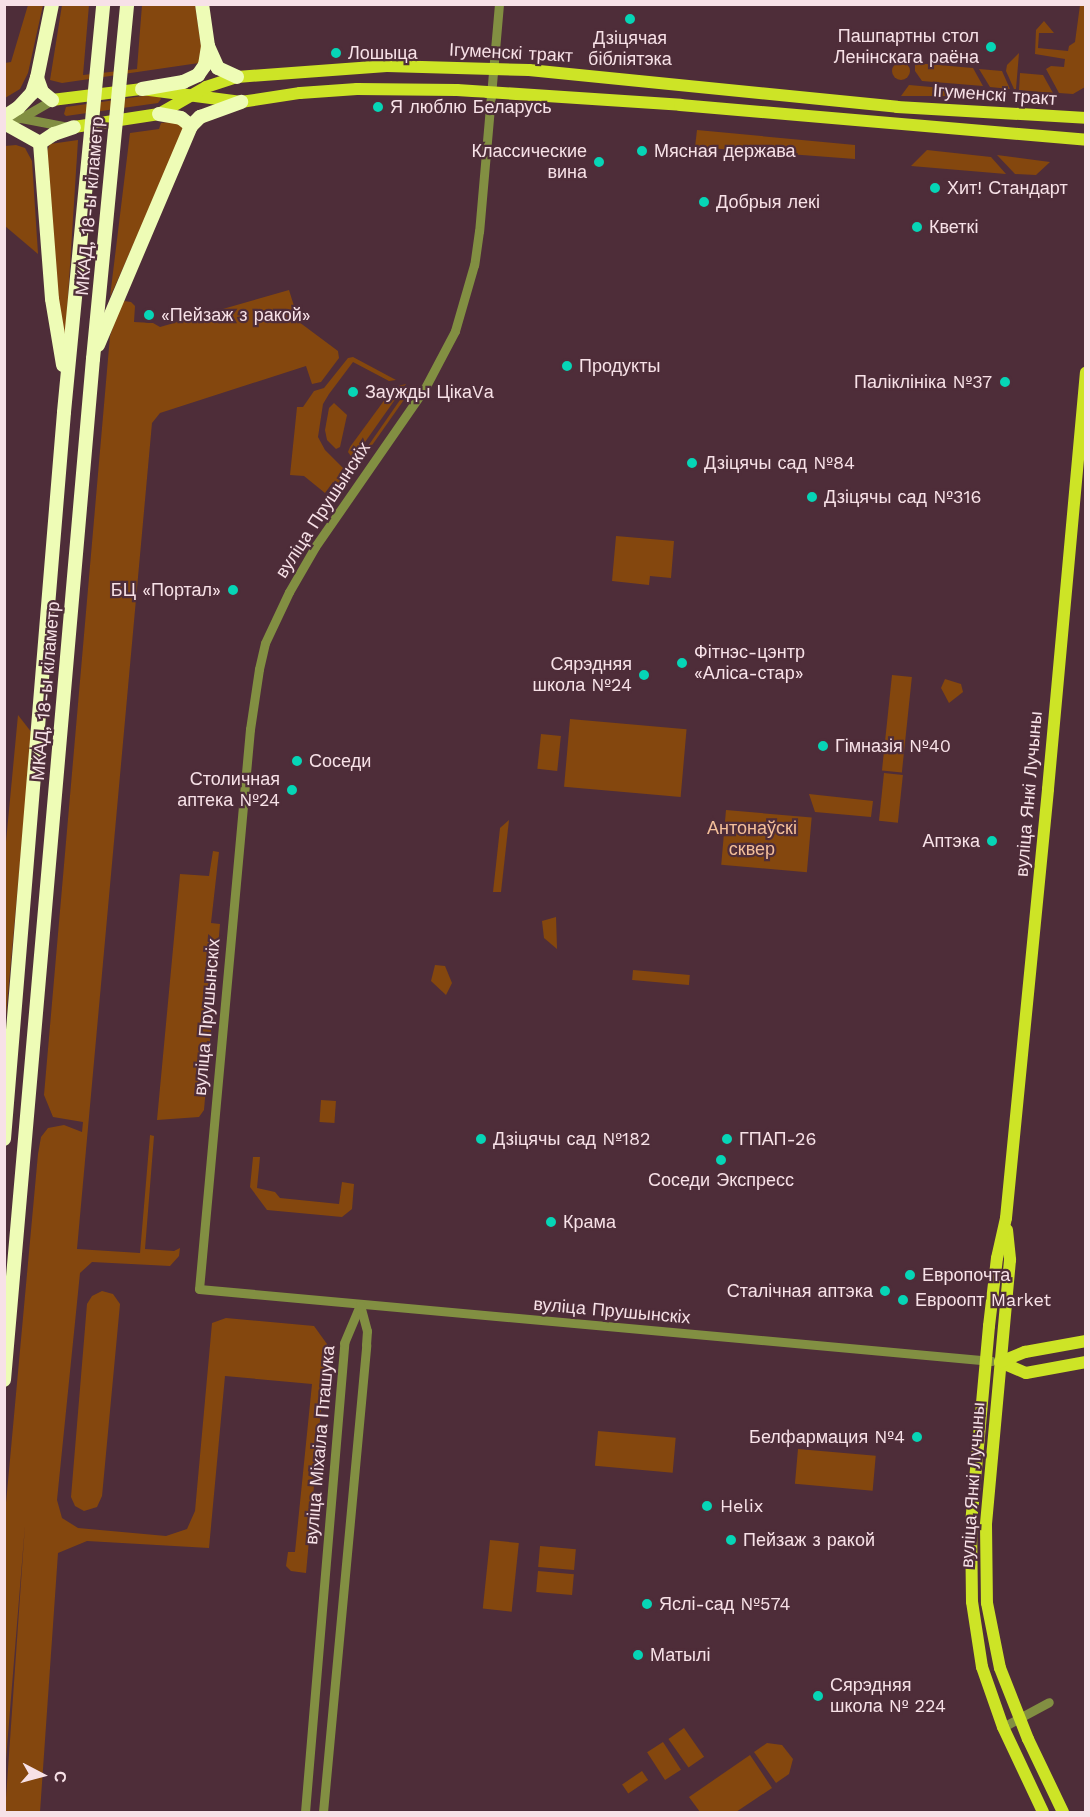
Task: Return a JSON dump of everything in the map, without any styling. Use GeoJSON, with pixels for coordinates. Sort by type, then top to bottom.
{"type":"FeatureCollection","features":[{"type":"Feature","properties":{"kind":"highway"},"geometry":{"type":"LineString","coordinates":[[40,143],[4,120],[32,93],[52,4]]}},
{"type":"Feature","properties":{"kind":"highway","name":"МКАД, 18-ы кіламетр"},"geometry":{"type":"LineString","coordinates":[[4,1139],[64,412],[103,4]]}},
{"type":"Feature","properties":{"kind":"highway","name":"МКАД, 18-ы кіламетр"},"geometry":{"type":"LineString","coordinates":[[4,1380],[93,358],[127,4]]}},
{"type":"Feature","properties":{"kind":"highway"},"geometry":{"type":"LineString","coordinates":[[142,89],[183,82],[198,75],[205,65],[208,46],[202,4]]}},
{"type":"Feature","properties":{"kind":"highway"},"geometry":{"type":"LineString","coordinates":[[208,46],[219,68],[237,77]]}},
{"type":"Feature","properties":{"kind":"highway"},"geometry":{"type":"LineString","coordinates":[[37,78],[42,92],[52,100]]}},
{"type":"Feature","properties":{"kind":"highway"},"geometry":{"type":"LineString","coordinates":[[93,358],[191,126],[200,117],[241,102]]}},
{"type":"Feature","properties":{"kind":"highway"},"geometry":{"type":"LineString","coordinates":[[159,114],[181,118],[191,126]]}},
{"type":"Feature","properties":{"kind":"highway"},"geometry":{"type":"LineString","coordinates":[[40,143],[54,134],[74,128]]}},
{"type":"Feature","properties":{"kind":"highway"},"geometry":{"type":"LineString","coordinates":[[40,143],[52,299],[63,364],[64,412]]}},
{"type":"Feature","properties":{"kind":"main road","name":"Ігуменскі тракт"},"geometry":{"type":"LineString","coordinates":[[74,128],[159,114],[222,80],[237,77],[387,66],[494,67],[897,106],[1086,118]]}},
{"type":"Feature","properties":{"kind":"main road","name":"Ігуменскі тракт"},"geometry":{"type":"LineString","coordinates":[[52,100],[142,89],[188,97],[241,102],[300,93],[357,89],[492,92],[680,105],[1086,140]]}},
{"type":"Feature","properties":{"kind":"main road","name":"вуліца Янкі Лучыны"},"geometry":{"type":"LineString","coordinates":[[1043,1812],[1003,1727],[982,1667],[972,1602],[971,1524],[997,1258],[1006,1218],[1086,373]]}},
{"type":"Feature","properties":{"kind":"main road","name":"вуліца Янкі Лучыны"},"geometry":{"type":"LineString","coordinates":[[1006,1218],[1011,1260],[986,1525],[987,1603],[999,1668],[1019,1718],[1063,1812]]}},
{"type":"Feature","properties":{"kind":"main road"},"geometry":{"type":"LineString","coordinates":[[1000,1362],[1025,1352],[1086,1341]]}},
{"type":"Feature","properties":{"kind":"main road"},"geometry":{"type":"LineString","coordinates":[[1000,1362],[1026,1373],[1086,1362]]}},
{"type":"Feature","properties":{"kind":"street","name":"вуліца Прушынскіх"},"geometry":{"type":"LineString","coordinates":[[499,4],[479,231],[474,265],[455,331],[425,388],[331,522],[289,592],[265,643],[250,729],[199,1289],[1000,1362]]}},
{"type":"Feature","properties":{"kind":"street"},"geometry":{"type":"LineString","coordinates":[[21,118],[52,100]]}},
{"type":"Feature","properties":{"kind":"street"},"geometry":{"type":"LineString","coordinates":[[4,120],[21,118],[74,128]]}},
{"type":"Feature","properties":{"kind":"street","name":"вуліца Міхаіла Пташука"},"geometry":{"type":"LineString","coordinates":[[305,1812],[344,1343],[360,1305]]}},
{"type":"Feature","properties":{"kind":"street","name":"вуліца Міхаіла Пташука"},"geometry":{"type":"LineString","coordinates":[[323,1812],[366,1345],[367,1331],[360,1305]]}},
{"type":"Feature","properties":{"kind":"street"},"geometry":{"type":"LineString","coordinates":[[1003,1727],[1049,1702]]}},
{"type":"Feature","properties":{"kind":"green space"},"geometry":{"type":"Polygon","coordinates":[[[28,5],[43,5],[28,73],[20,89],[5,98],[5,63],[11,62],[28,5]]]}},
{"type":"Feature","properties":{"kind":"green space"},"geometry":{"type":"Polygon","coordinates":[[[62,5],[89,5],[83,75],[137,69],[142,5],[195,5],[202,52],[199,63],[62,83],[50,80],[62,5]]]}},
{"type":"Feature","properties":{"kind":"green space"},"geometry":{"type":"Polygon","coordinates":[[[1080,5],[1085,5],[1085,87],[1073,94],[1059,93],[1046,69],[1051,66],[1064,67],[1065,59],[1035,54],[1036,30],[1044,21],[1054,33],[1039,33],[1038,48],[1068,51],[1069,46],[1075,42],[1080,5]]]}},
{"type":"Feature","properties":{"kind":"green space"},"geometry":{"type":"Polygon","coordinates":[[[1019,53],[1016,89],[1014,89],[1006,71],[1007,65],[1019,53]]]}},
{"type":"Feature","properties":{"kind":"green space"},"geometry":{"type":"Polygon","coordinates":[[[901,62],[907,65],[910,71],[907,77],[901,80],[895,77],[892,71],[895,65],[901,62]]]}},
{"type":"Feature","properties":{"kind":"green space"},"geometry":{"type":"Polygon","coordinates":[[[915,63],[973,68],[983,86],[922,81],[915,71],[915,63]]]}},
{"type":"Feature","properties":{"kind":"green space"},"geometry":{"type":"Polygon","coordinates":[[[979,69],[1002,71],[1010,89],[990,87],[979,69]]]}},
{"type":"Feature","properties":{"kind":"green space"},"geometry":{"type":"Polygon","coordinates":[[[1020,73],[1043,75],[1053,93],[1019,90],[1020,73]]]}},
{"type":"Feature","properties":{"kind":"green space"},"geometry":{"type":"Polygon","coordinates":[[[909,85],[988,92],[990,96],[901,96],[909,85]]]}},
{"type":"Feature","properties":{"kind":"green space"},"geometry":{"type":"Polygon","coordinates":[[[157,94],[161,99],[158,103],[66,116],[64,114],[66,107],[157,94]]]}},
{"type":"Feature","properties":{"kind":"green space"},"geometry":{"type":"Polygon","coordinates":[[[177,121],[183,126],[183,133],[110,297],[130,133],[159,129],[161,123],[177,121]]]}},
{"type":"Feature","properties":{"kind":"green space"},"geometry":{"type":"Polygon","coordinates":[[[697,130],[855,145],[855,159],[695,147],[697,130]]]}},
{"type":"Feature","properties":{"kind":"green space"},"geometry":{"type":"Polygon","coordinates":[[[78,140],[65,344],[56,281],[47,151],[50,144],[78,140]]]}},
{"type":"Feature","properties":{"kind":"green space"},"geometry":{"type":"Polygon","coordinates":[[[16,145],[25,148],[32,161],[38,254],[5,226],[5,146],[16,145]]]}},
{"type":"Feature","properties":{"kind":"green space"},"geometry":{"type":"Polygon","coordinates":[[[927,150],[991,157],[1006,174],[911,166],[927,150]]]}},
{"type":"Feature","properties":{"kind":"green space"},"geometry":{"type":"Polygon","coordinates":[[[997,155],[1050,162],[1036,175],[1015,174],[997,155]]]}},
{"type":"Feature","properties":{"kind":"green space"},"geometry":{"type":"Polygon","coordinates":[[[289,290],[299,322],[338,351],[339,358],[321,382],[312,384],[306,366],[160,413],[152,423],[77,1249],[140,1253],[150,1135],[154,1136],[145,1249],[174,1251],[180,1248],[179,1256],[170,1266],[92,1262],[80,1273],[57,1500],[62,1518],[78,1528],[166,1536],[187,1529],[195,1511],[212,1323],[226,1318],[314,1326],[327,1344],[306,1573],[291,1571],[286,1566],[288,1552],[295,1552],[312,1384],[225,1376],[209,1548],[87,1541],[58,1553],[40,1812],[5,1812],[25,1525],[5,1772],[5,1514],[38,1154],[41,1137],[48,1128],[64,1125],[82,1132],[83,1122],[53,1117],[44,1095],[110,336],[121,303],[124,301],[131,302],[135,306],[134,322],[153,323],[160,327],[289,290]]]}},
{"type":"Feature","properties":{"kind":"green space"},"geometry":{"type":"Polygon","coordinates":[[[353,357],[396,380],[389,381],[353,362],[329,394],[323,404],[318,437],[325,450],[344,469],[339,486],[333,482],[325,493],[304,476],[290,475],[297,407],[303,407],[314,391],[324,388],[348,358],[353,357]]]}},
{"type":"Feature","properties":{"kind":"green space"},"geometry":{"type":"Polygon","coordinates":[[[406,384],[353,459],[348,452],[350,447],[394,387],[406,384]]]}},
{"type":"Feature","properties":{"kind":"green space"},"geometry":{"type":"Polygon","coordinates":[[[409,387],[408,394],[361,461],[357,462],[409,387]]]}},
{"type":"Feature","properties":{"kind":"green space"},"geometry":{"type":"Polygon","coordinates":[[[334,403],[347,415],[340,447],[336,449],[327,440],[325,430],[329,408],[334,403]]]}},
{"type":"Feature","properties":{"kind":"green space"},"geometry":{"type":"Polygon","coordinates":[[[616,536],[674,541],[671,578],[650,576],[649,585],[612,581],[616,536]]]}},
{"type":"Feature","properties":{"kind":"green space"},"geometry":{"type":"Polygon","coordinates":[[[892,675],[912,677],[902,773],[882,770],[892,675]]]}},
{"type":"Feature","properties":{"kind":"green space"},"geometry":{"type":"Polygon","coordinates":[[[945,679],[961,684],[963,692],[949,703],[941,688],[945,679]]]}},
{"type":"Feature","properties":{"kind":"green space"},"geometry":{"type":"Polygon","coordinates":[[[18,715],[32,733],[5,1026],[4,863],[18,715]]]}},
{"type":"Feature","properties":{"kind":"green space"},"geometry":{"type":"Polygon","coordinates":[[[570,719],[687,729],[681,797],[564,787],[570,719]]]}},
{"type":"Feature","properties":{"kind":"green space"},"geometry":{"type":"Polygon","coordinates":[[[541,734],[561,736],[557,771],[537,769],[541,734]]]}},
{"type":"Feature","properties":{"kind":"green space"},"geometry":{"type":"Polygon","coordinates":[[[884,773],[903,775],[898,823],[879,821],[884,773]]]}},
{"type":"Feature","properties":{"kind":"green space"},"geometry":{"type":"Polygon","coordinates":[[[809,794],[873,801],[871,817],[815,812],[809,794]]]}},
{"type":"Feature","properties":{"kind":"green space","name":"Антонаўскі сквер"},"geometry":{"type":"Polygon","coordinates":[[[726,810],[812,817],[807,872],[721,865],[726,810]]]}},
{"type":"Feature","properties":{"kind":"green space"},"geometry":{"type":"Polygon","coordinates":[[[509,820],[501,892],[493,892],[500,828],[509,820]]]}},
{"type":"Feature","properties":{"kind":"green space"},"geometry":{"type":"Polygon","coordinates":[[[213,851],[219,852],[211,923],[220,924],[204,1110],[199,1117],[157,1120],[180,874],[209,876],[213,851]]]}},
{"type":"Feature","properties":{"kind":"green space"},"geometry":{"type":"Polygon","coordinates":[[[556,917],[557,949],[544,938],[542,921],[556,917]]]}},
{"type":"Feature","properties":{"kind":"green space"},"geometry":{"type":"Polygon","coordinates":[[[435,965],[445,966],[452,983],[446,995],[431,981],[435,965]]]}},
{"type":"Feature","properties":{"kind":"green space"},"geometry":{"type":"Polygon","coordinates":[[[633,970],[690,975],[689,985],[632,980],[633,970]]]}},
{"type":"Feature","properties":{"kind":"green space"},"geometry":{"type":"Polygon","coordinates":[[[321,1100],[336,1101],[334,1123],[319,1122],[321,1100]]]}},
{"type":"Feature","properties":{"kind":"green space"},"geometry":{"type":"Polygon","coordinates":[[[253,1157],[260,1157],[257,1188],[275,1192],[280,1198],[339,1204],[342,1182],[354,1184],[352,1209],[342,1217],[267,1210],[250,1187],[253,1157]]]}},
{"type":"Feature","properties":{"kind":"green space"},"geometry":{"type":"Polygon","coordinates":[[[102,1291],[113,1294],[120,1304],[102,1496],[97,1507],[84,1511],[75,1506],[71,1497],[87,1304],[92,1296],[102,1291]]]}},
{"type":"Feature","properties":{"kind":"green space"},"geometry":{"type":"Polygon","coordinates":[[[598,1431],[676,1438],[673,1473],[595,1466],[598,1431]]]}},
{"type":"Feature","properties":{"kind":"green space"},"geometry":{"type":"Polygon","coordinates":[[[798,1449],[876,1456],[873,1491],[795,1484],[798,1449]]]}},
{"type":"Feature","properties":{"kind":"green space"},"geometry":{"type":"Polygon","coordinates":[[[490,1540],[519,1543],[512,1612],[483,1609],[490,1540]]]}},
{"type":"Feature","properties":{"kind":"green space"},"geometry":{"type":"Polygon","coordinates":[[[540,1546],[576,1549],[574,1570],[538,1567],[540,1546]]]}},
{"type":"Feature","properties":{"kind":"green space"},"geometry":{"type":"Polygon","coordinates":[[[538,1571],[574,1574],[572,1595],[536,1592],[538,1571]]]}},
{"type":"Feature","properties":{"kind":"green space"},"geometry":{"type":"Polygon","coordinates":[[[684,1728],[704,1757],[689,1768],[668,1739],[684,1728]]]}},
{"type":"Feature","properties":{"kind":"green space"},"geometry":{"type":"Polygon","coordinates":[[[663,1742],[681,1770],[665,1780],[647,1752],[663,1742]]]}},
{"type":"Feature","properties":{"kind":"green space"},"geometry":{"type":"Polygon","coordinates":[[[767,1743],[782,1745],[793,1759],[789,1774],[776,1783],[754,1752],[767,1743]]]}},
{"type":"Feature","properties":{"kind":"green space"},"geometry":{"type":"Polygon","coordinates":[[[750,1755],[772,1788],[736,1812],[700,1812],[689,1797],[750,1755]]]}},
{"type":"Feature","properties":{"kind":"green space"},"geometry":{"type":"Polygon","coordinates":[[[642,1771],[648,1780],[628,1794],[622,1784],[642,1771]]]}},
{"type":"Feature","properties":{"kind":"place","name":"Дзіцячая бібліятэка"},"geometry":{"type":"Point","coordinates":[630,19]}},
{"type":"Feature","properties":{"kind":"place","name":"Пашпартны стол Ленінскага раёна"},"geometry":{"type":"Point","coordinates":[991,47]}},
{"type":"Feature","properties":{"kind":"place","name":"Лошыца"},"geometry":{"type":"Point","coordinates":[336,53]}},
{"type":"Feature","properties":{"kind":"place","name":"Я люблю Беларусь"},"geometry":{"type":"Point","coordinates":[378,107]}},
{"type":"Feature","properties":{"kind":"place","name":"Мясная держава"},"geometry":{"type":"Point","coordinates":[642,151]}},
{"type":"Feature","properties":{"kind":"place","name":"Классические вина"},"geometry":{"type":"Point","coordinates":[599,162]}},
{"type":"Feature","properties":{"kind":"place","name":"Хит! Стандарт"},"geometry":{"type":"Point","coordinates":[935,188]}},
{"type":"Feature","properties":{"kind":"place","name":"Добрыя лекі"},"geometry":{"type":"Point","coordinates":[704,202]}},
{"type":"Feature","properties":{"kind":"place","name":"Кветкі"},"geometry":{"type":"Point","coordinates":[917,227]}},
{"type":"Feature","properties":{"kind":"place","name":"«Пейзаж з ракой»"},"geometry":{"type":"Point","coordinates":[149,315]}},
{"type":"Feature","properties":{"kind":"place","name":"Продукты"},"geometry":{"type":"Point","coordinates":[567,366]}},
{"type":"Feature","properties":{"kind":"place","name":"Паліклініка №37"},"geometry":{"type":"Point","coordinates":[1005,382]}},
{"type":"Feature","properties":{"kind":"place","name":"Заужды ЦікаVа"},"geometry":{"type":"Point","coordinates":[353,392]}},
{"type":"Feature","properties":{"kind":"place","name":"Дзіцячы сад №84"},"geometry":{"type":"Point","coordinates":[692,463]}},
{"type":"Feature","properties":{"kind":"place","name":"Дзіцячы сад №316"},"geometry":{"type":"Point","coordinates":[812,497]}},
{"type":"Feature","properties":{"kind":"place","name":"БЦ «Портал»"},"geometry":{"type":"Point","coordinates":[233,590]}},
{"type":"Feature","properties":{"kind":"place","name":"Фітнэс-цэнтр «Аліса-стар»"},"geometry":{"type":"Point","coordinates":[682,663]}},
{"type":"Feature","properties":{"kind":"place","name":"Сярэдняя школа №24"},"geometry":{"type":"Point","coordinates":[644,675]}},
{"type":"Feature","properties":{"kind":"place","name":"Гімназія №40"},"geometry":{"type":"Point","coordinates":[823,746]}},
{"type":"Feature","properties":{"kind":"place","name":"Соседи"},"geometry":{"type":"Point","coordinates":[297,761]}},
{"type":"Feature","properties":{"kind":"place","name":"Столичная аптека №24"},"geometry":{"type":"Point","coordinates":[292,790]}},
{"type":"Feature","properties":{"kind":"place","name":"Аптэка"},"geometry":{"type":"Point","coordinates":[992,841]}},
{"type":"Feature","properties":{"kind":"place","name":"Дзіцячы сад №182"},"geometry":{"type":"Point","coordinates":[481,1139]}},
{"type":"Feature","properties":{"kind":"place","name":"ГПАП-26"},"geometry":{"type":"Point","coordinates":[727,1139]}},
{"type":"Feature","properties":{"kind":"place","name":"Соседи Экспресс"},"geometry":{"type":"Point","coordinates":[721,1160]}},
{"type":"Feature","properties":{"kind":"place","name":"Крама"},"geometry":{"type":"Point","coordinates":[551,1222]}},
{"type":"Feature","properties":{"kind":"place","name":"Европочта"},"geometry":{"type":"Point","coordinates":[910,1275]}},
{"type":"Feature","properties":{"kind":"place","name":"Сталічная аптэка"},"geometry":{"type":"Point","coordinates":[885,1291]}},
{"type":"Feature","properties":{"kind":"place","name":"Евроопт Market"},"geometry":{"type":"Point","coordinates":[903,1300]}},
{"type":"Feature","properties":{"kind":"place","name":"Белфармация №4"},"geometry":{"type":"Point","coordinates":[917,1437]}},
{"type":"Feature","properties":{"kind":"place","name":"Helix"},"geometry":{"type":"Point","coordinates":[707,1506]}},
{"type":"Feature","properties":{"kind":"place","name":"Пейзаж з ракой"},"geometry":{"type":"Point","coordinates":[731,1540]}},
{"type":"Feature","properties":{"kind":"place","name":"Яслі-сад №574"},"geometry":{"type":"Point","coordinates":[647,1604]}},
{"type":"Feature","properties":{"kind":"place","name":"Матылі"},"geometry":{"type":"Point","coordinates":[638,1655]}},
{"type":"Feature","properties":{"kind":"place","name":"Сярэдняя школа № 224"},"geometry":{"type":"Point","coordinates":[818,1696]}}]}
